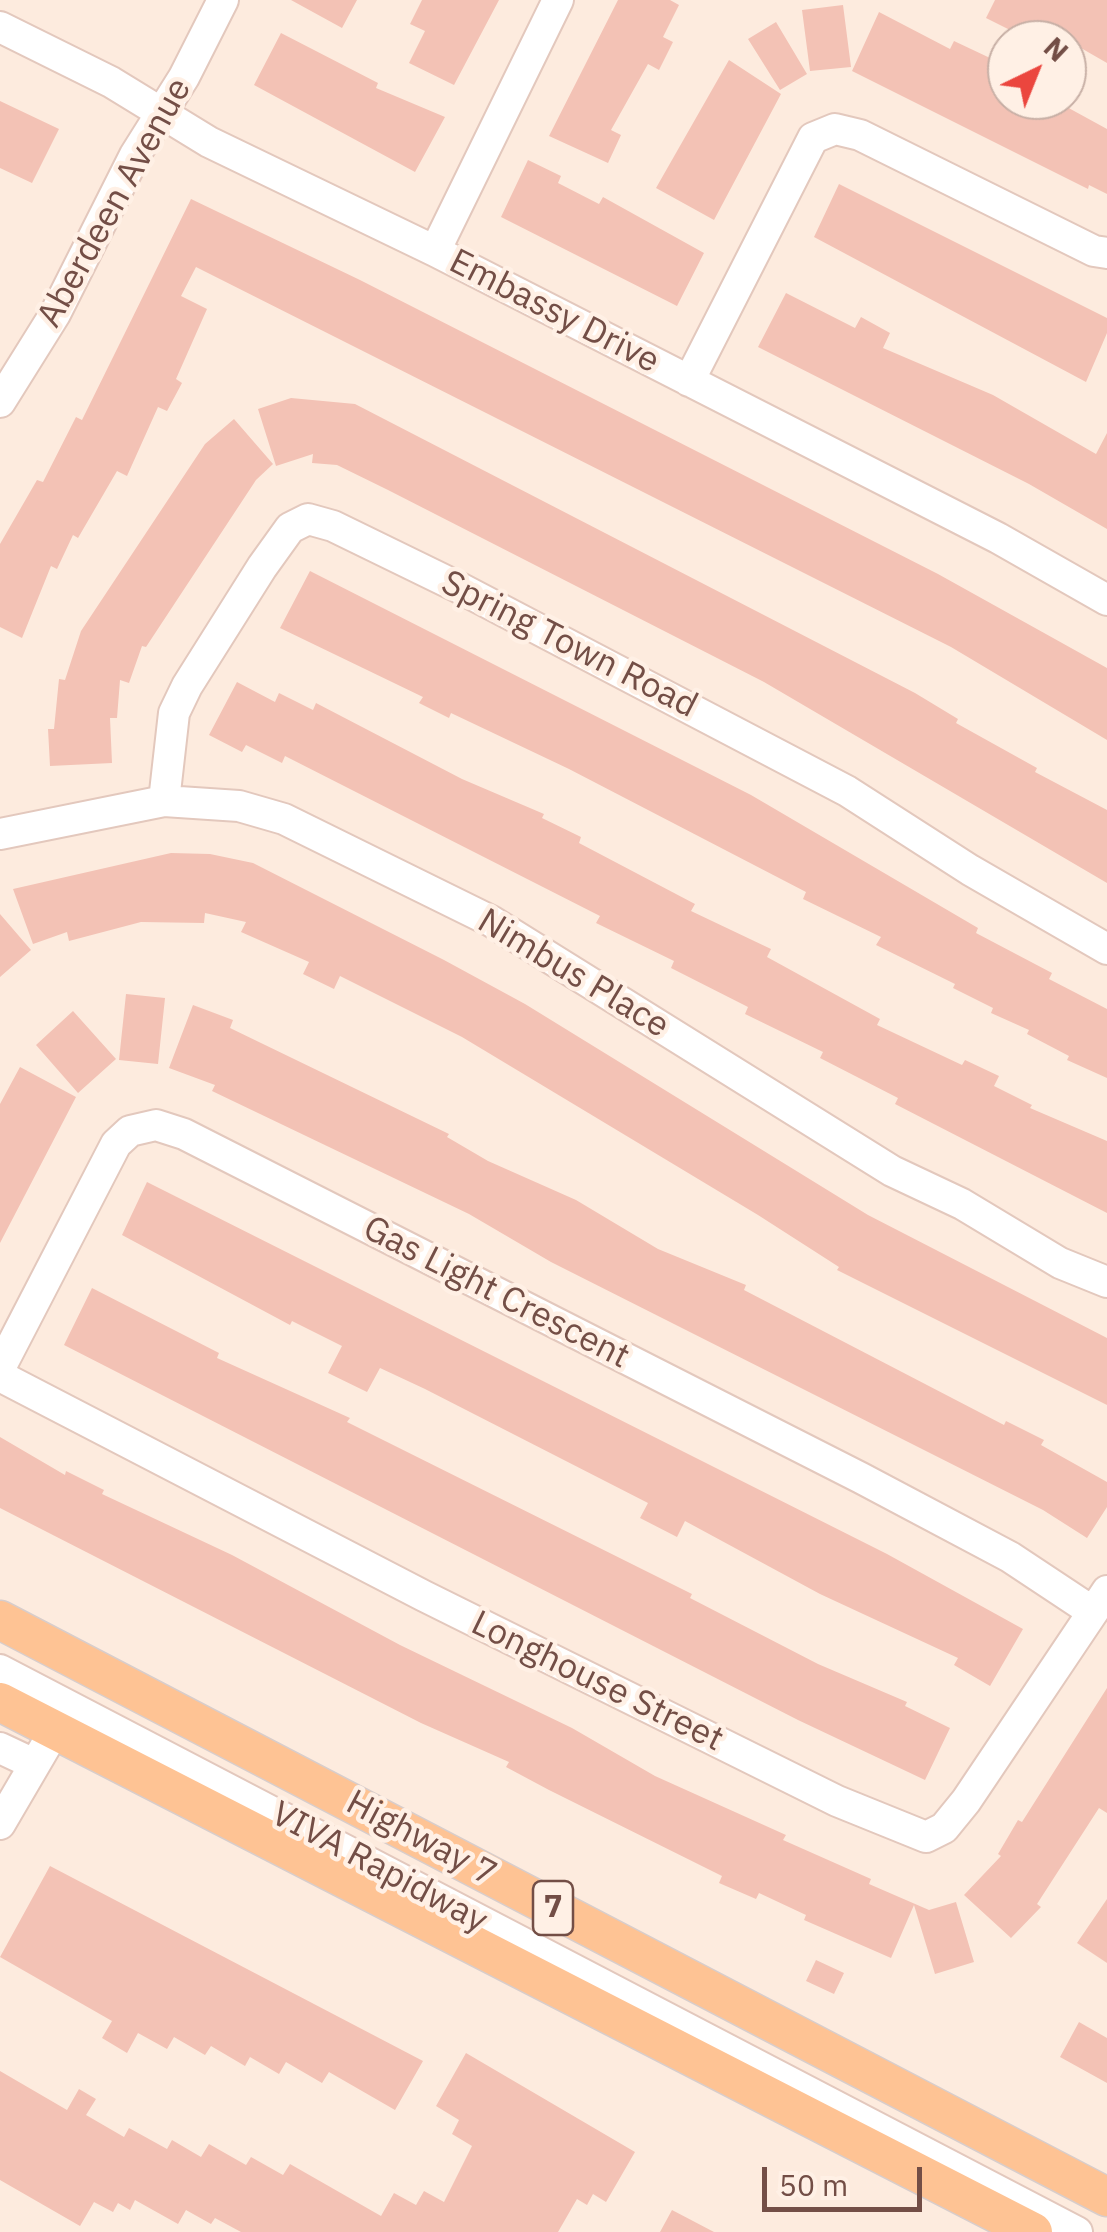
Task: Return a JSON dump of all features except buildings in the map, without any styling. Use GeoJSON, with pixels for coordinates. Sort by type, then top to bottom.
{"type":"FeatureCollection","features":[{"type":"Feature","properties":{"kind":"main road","name":"Highway 7"},"geometry":{"type":"LineString","coordinates":[[0,1620],[1107,2197]]}},
{"type":"Feature","properties":{"kind":"main road","name":"Highway 7"},"geometry":{"type":"LineString","coordinates":[[0,1702],[1033,2232]]}},
{"type":"Feature","properties":{"kind":"street","name":"Aberdeen Avenue"},"geometry":{"type":"LineString","coordinates":[[0,402],[55,314],[134,155],[223,0]]}},
{"type":"Feature","properties":{"kind":"street"},"geometry":{"type":"LineString","coordinates":[[434,251],[558,0]]}},
{"type":"Feature","properties":{"kind":"street","name":"Embassy Drive"},"geometry":{"type":"LineString","coordinates":[[0,27],[111,82],[226,150],[434,251],[998,538],[1107,600]]}},
{"type":"Feature","properties":{"kind":"street"},"geometry":{"type":"LineString","coordinates":[[690,381],[813,138],[835,129],[860,136],[1094,251],[1107,253]]}},
{"type":"Feature","properties":{"kind":"street","name":"Spring Town Road"},"geometry":{"type":"LineString","coordinates":[[164,801],[174,713],[187,686],[290,528],[308,519],[333,526],[456,586],[847,791],[970,870],[1107,949]]}},
{"type":"Feature","properties":{"kind":"street","name":"Nimbus Place"},"geometry":{"type":"LineString","coordinates":[[0,834],[164,801],[239,806],[334,841],[491,922],[892,1171],[962,1204],[1060,1263],[1107,1282]]}},
{"type":"Feature","properties":{"kind":"street","name":"Gas Light Crescent"},"geometry":{"type":"LineString","coordinates":[[0,1368],[116,1144],[130,1130],[156,1126],[184,1134],[1100,1602]]}},
{"type":"Feature","properties":{"kind":"street","name":"Longhouse Street"},"geometry":{"type":"LineString","coordinates":[[0,1376],[424,1596],[838,1801],[926,1837],[944,1828],[966,1801],[1100,1602]]}},
{"type":"Feature","properties":{"kind":"street","name":"VIVA Rapidway"},"geometry":{"type":"LineString","coordinates":[[0,1670],[1077,2232]]}},
{"type":"Feature","properties":{"kind":"street"},"geometry":{"type":"LineString","coordinates":[[10,1795],[54,1730]]}},
{"type":"Feature","properties":{"kind":"street"},"geometry":{"type":"LineString","coordinates":[[0,1748],[10,1795]]}}]}
